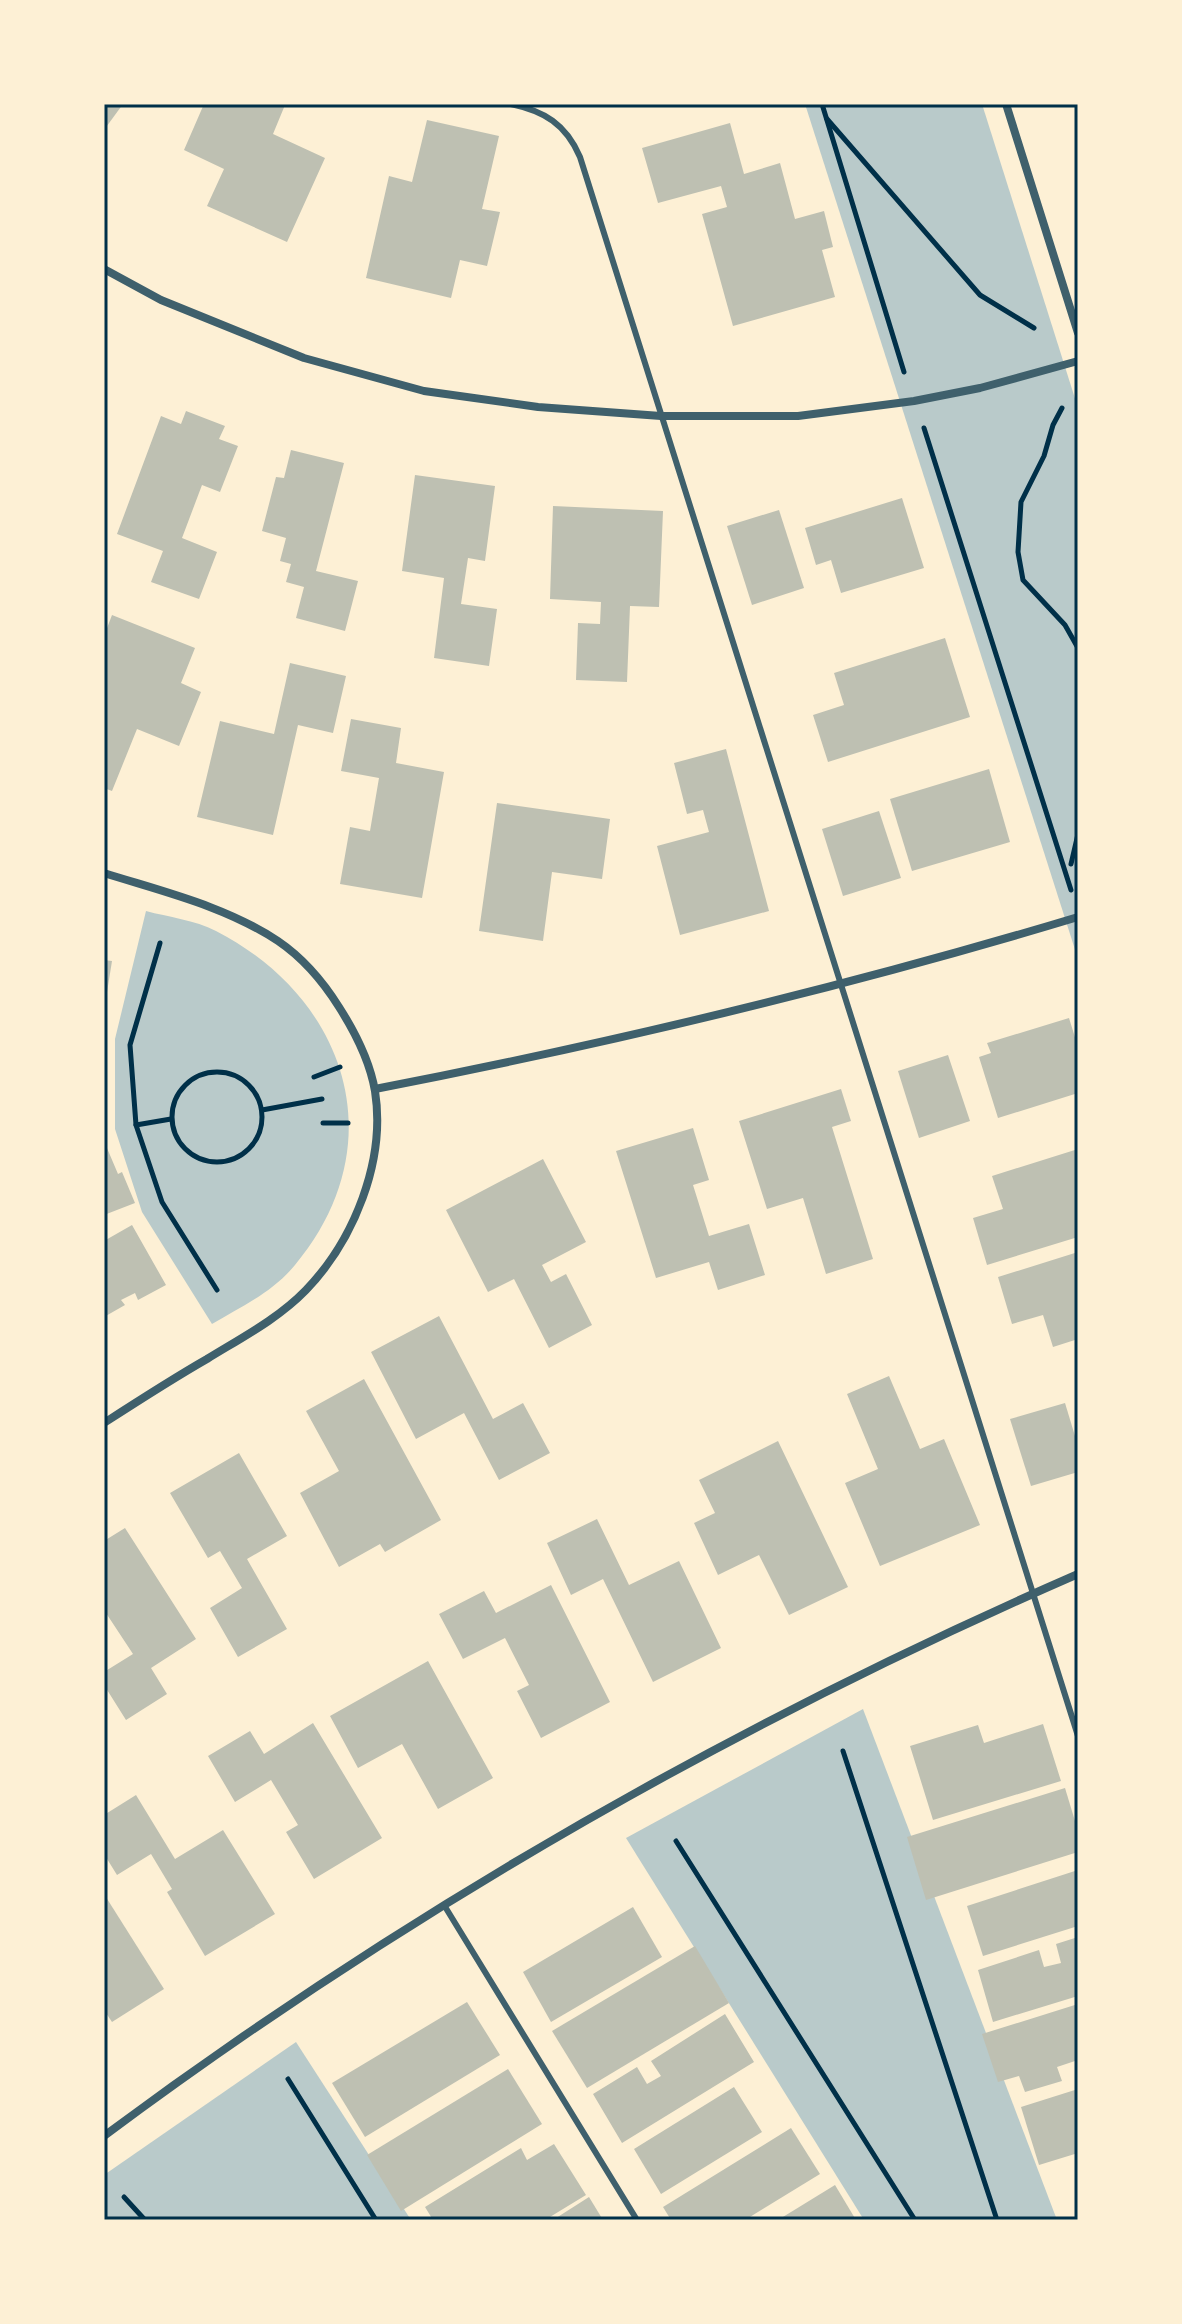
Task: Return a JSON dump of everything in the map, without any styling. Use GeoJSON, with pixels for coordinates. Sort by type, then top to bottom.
{"type":"FeatureCollection","features":[{"type":"Feature","properties":{"kind":"street"},"geometry":{"type":"LineString","coordinates":[[1006,104],[1078,333]]}},
{"type":"Feature","properties":{"kind":"street"},"geometry":{"type":"LineString","coordinates":[[104,269],[161,300],[304,358],[424,391],[538,407],[661,416],[813,415],[940,396],[1078,361]]}},
{"type":"Feature","properties":{"kind":"street"},"geometry":{"type":"LineString","coordinates":[[104,873],[217,909],[281,943],[308,967],[351,1025],[375,1089],[377,1123],[373,1160],[349,1230],[306,1290],[279,1314],[104,1423]]}},
{"type":"Feature","properties":{"kind":"street"},"geometry":{"type":"LineString","coordinates":[[375,1089],[575,1049],[842,985],[1078,917]]}},
{"type":"Feature","properties":{"kind":"street"},"geometry":{"type":"LineString","coordinates":[[104,2136],[302,1996],[444,1905],[589,1819],[736,1738],[885,1663],[1078,1574]]}},
{"type":"Feature","properties":{"kind":"lane"},"geometry":{"type":"LineString","coordinates":[[511,104],[546,115],[572,140],[1078,1736]]}},
{"type":"Feature","properties":{"kind":"lane"},"geometry":{"type":"LineString","coordinates":[[444,1905],[637,2220]]}},
{"type":"Feature","properties":{"kind":"path"},"geometry":{"type":"LineString","coordinates":[[822,104],[904,372]]}},
{"type":"Feature","properties":{"kind":"path"},"geometry":{"type":"LineString","coordinates":[[827,119],[980,295],[1034,328]]}},
{"type":"Feature","properties":{"kind":"path"},"geometry":{"type":"LineString","coordinates":[[1062,408],[1053,425],[1044,456],[1021,502],[1018,552],[1023,580],[1065,625],[1078,648]]}},
{"type":"Feature","properties":{"kind":"path"},"geometry":{"type":"LineString","coordinates":[[924,427],[1071,890]]}},
{"type":"Feature","properties":{"kind":"path"},"geometry":{"type":"LineString","coordinates":[[1071,864],[1078,834]]}},
{"type":"Feature","properties":{"kind":"path"},"geometry":{"type":"LineString","coordinates":[[160,943],[130,1045],[136,1125],[162,1202],[217,1290]]}},
{"type":"Feature","properties":{"kind":"path"},"geometry":{"type":"LineString","coordinates":[[314,1077],[341,1067]]}},
{"type":"Feature","properties":{"kind":"path"},"geometry":{"type":"LineString","coordinates":[[204,1073],[235,1075],[248,1083],[262,1110],[257,1138],[248,1150],[222,1162],[208,1161],[182,1146],[171,1119],[173,1104],[180,1090],[191,1079],[204,1073]]}},
{"type":"Feature","properties":{"kind":"path"},"geometry":{"type":"LineString","coordinates":[[262,1110],[322,1099]]}},
{"type":"Feature","properties":{"kind":"path"},"geometry":{"type":"LineString","coordinates":[[136,1125],[171,1119]]}},
{"type":"Feature","properties":{"kind":"path"},"geometry":{"type":"LineString","coordinates":[[323,1123],[349,1123]]}},
{"type":"Feature","properties":{"kind":"path"},"geometry":{"type":"LineString","coordinates":[[843,1751],[997,2220]]}},
{"type":"Feature","properties":{"kind":"path"},"geometry":{"type":"LineString","coordinates":[[676,1841],[915,2220]]}},
{"type":"Feature","properties":{"kind":"path"},"geometry":{"type":"LineString","coordinates":[[288,2079],[376,2220]]}},
{"type":"Feature","properties":{"kind":"path"},"geometry":{"type":"LineString","coordinates":[[124,2197],[145,2220]]}},
{"type":"Feature","properties":{"kind":"shaded area"},"geometry":{"type":"Polygon","coordinates":[[[805,104],[982,104],[1078,408],[1078,959],[805,104]]]}},
{"type":"Feature","properties":{"kind":"shaded area"},"geometry":{"type":"Polygon","coordinates":[[[146,911],[208,927],[261,960],[298,995],[325,1035],[342,1078],[349,1125],[343,1172],[326,1219],[286,1275],[256,1298],[212,1324],[142,1212],[115,1129],[115,1039],[146,911]]]}},
{"type":"Feature","properties":{"kind":"shaded area"},"geometry":{"type":"Polygon","coordinates":[[[863,1709],[1057,2220],[864,2220],[626,1838],[863,1709]]]}},
{"type":"Feature","properties":{"kind":"shaded area"},"geometry":{"type":"Polygon","coordinates":[[[296,2042],[411,2220],[104,2220],[104,2175],[296,2042]]]}},
{"type":"Feature","properties":{"kind":"building"},"geometry":{"type":"Polygon","coordinates":[[[104,104],[123,104],[104,130],[104,104]]]}},
{"type":"Feature","properties":{"kind":"building"},"geometry":{"type":"Polygon","coordinates":[[[204,104],[283,104],[273,134],[325,158],[287,242],[207,206],[224,169],[184,150],[204,104]]]}},
{"type":"Feature","properties":{"kind":"building"},"geometry":{"type":"Polygon","coordinates":[[[427,120],[499,136],[482,209],[500,212],[487,266],[460,260],[451,298],[366,278],[389,176],[412,182],[427,120]]]}},
{"type":"Feature","properties":{"kind":"building"},"geometry":{"type":"Polygon","coordinates":[[[730,123],[744,174],[780,163],[795,219],[824,211],[833,247],[822,250],[835,297],[733,326],[702,214],[727,207],[721,186],[658,203],[642,148],[730,123]]]}},
{"type":"Feature","properties":{"kind":"building"},"geometry":{"type":"Polygon","coordinates":[[[186,411],[225,426],[219,439],[238,446],[220,492],[202,485],[182,538],[217,552],[199,599],[151,582],[163,551],[117,534],[161,416],[181,424],[186,411]]]}},
{"type":"Feature","properties":{"kind":"building"},"geometry":{"type":"Polygon","coordinates":[[[291,450],[344,463],[316,571],[358,581],[345,631],[296,618],[304,587],[286,582],[291,564],[280,561],[286,538],[262,531],[276,477],[284,478],[291,450]]]}},
{"type":"Feature","properties":{"kind":"building"},"geometry":{"type":"Polygon","coordinates":[[[415,475],[495,486],[485,561],[468,558],[461,604],[497,609],[489,666],[434,658],[444,578],[402,571],[415,475]]]}},
{"type":"Feature","properties":{"kind":"building"},"geometry":{"type":"Polygon","coordinates":[[[902,498],[924,568],[841,593],[831,560],[816,565],[805,528],[902,498]]]}},
{"type":"Feature","properties":{"kind":"building"},"geometry":{"type":"Polygon","coordinates":[[[553,506],[663,511],[659,607],[630,606],[627,682],[576,680],[578,623],[600,624],[601,602],[550,599],[553,506]]]}},
{"type":"Feature","properties":{"kind":"building"},"geometry":{"type":"Polygon","coordinates":[[[779,510],[804,588],[752,605],[727,526],[779,510]]]}},
{"type":"Feature","properties":{"kind":"building"},"geometry":{"type":"Polygon","coordinates":[[[112,615],[195,648],[181,683],[201,692],[179,746],[137,729],[112,791],[104,788],[104,636],[112,615]]]}},
{"type":"Feature","properties":{"kind":"building"},"geometry":{"type":"Polygon","coordinates":[[[945,638],[970,717],[828,762],[813,715],[844,705],[834,673],[945,638]]]}},
{"type":"Feature","properties":{"kind":"building"},"geometry":{"type":"Polygon","coordinates":[[[290,663],[346,676],[333,733],[298,725],[273,835],[197,817],[220,721],[274,734],[290,663]]]}},
{"type":"Feature","properties":{"kind":"building"},"geometry":{"type":"Polygon","coordinates":[[[351,719],[401,728],[396,763],[444,772],[422,898],[340,884],[350,827],[370,831],[379,778],[341,771],[351,719]]]}},
{"type":"Feature","properties":{"kind":"building"},"geometry":{"type":"Polygon","coordinates":[[[726,749],[769,911],[680,935],[657,846],[709,832],[703,810],[687,814],[674,763],[726,749]]]}},
{"type":"Feature","properties":{"kind":"building"},"geometry":{"type":"Polygon","coordinates":[[[989,769],[1010,842],[912,871],[890,799],[989,769]]]}},
{"type":"Feature","properties":{"kind":"building"},"geometry":{"type":"Polygon","coordinates":[[[497,803],[610,819],[602,879],[552,872],[543,941],[479,931],[497,803]]]}},
{"type":"Feature","properties":{"kind":"building"},"geometry":{"type":"Polygon","coordinates":[[[879,811],[901,878],[843,896],[822,829],[879,811]]]}},
{"type":"Feature","properties":{"kind":"building"},"geometry":{"type":"Polygon","coordinates":[[[104,960],[112,961],[107,992],[104,992],[104,960]]]}},
{"type":"Feature","properties":{"kind":"building"},"geometry":{"type":"Polygon","coordinates":[[[1069,1018],[1078,1047],[1078,1093],[998,1118],[979,1057],[991,1053],[987,1043],[1069,1018]]]}},
{"type":"Feature","properties":{"kind":"building"},"geometry":{"type":"Polygon","coordinates":[[[948,1055],[970,1121],[919,1138],[898,1071],[948,1055]]]}},
{"type":"Feature","properties":{"kind":"building"},"geometry":{"type":"Polygon","coordinates":[[[841,1089],[851,1121],[832,1127],[873,1259],[826,1274],[803,1198],[767,1209],[739,1121],[841,1089]]]}},
{"type":"Feature","properties":{"kind":"building"},"geometry":{"type":"Polygon","coordinates":[[[693,1128],[709,1180],[693,1185],[709,1236],[749,1224],[765,1275],[718,1290],[709,1262],[656,1278],[616,1151],[693,1128]]]}},
{"type":"Feature","properties":{"kind":"building"},"geometry":{"type":"Polygon","coordinates":[[[104,1141],[135,1203],[104,1215],[104,1141]]]}},
{"type":"Feature","properties":{"kind":"building"},"geometry":{"type":"Polygon","coordinates":[[[1078,1149],[1078,1237],[987,1265],[973,1218],[1003,1209],[992,1176],[1078,1149]]]}},
{"type":"Feature","properties":{"kind":"building"},"geometry":{"type":"Polygon","coordinates":[[[543,1159],[586,1242],[542,1265],[551,1282],[566,1274],[592,1325],[549,1348],[514,1279],[488,1292],[446,1210],[543,1159]]]}},
{"type":"Feature","properties":{"kind":"building"},"geometry":{"type":"Polygon","coordinates":[[[132,1225],[166,1285],[138,1300],[135,1293],[121,1300],[125,1305],[104,1317],[104,1241],[132,1225]]]}},
{"type":"Feature","properties":{"kind":"building"},"geometry":{"type":"Polygon","coordinates":[[[1078,1252],[1078,1339],[1053,1347],[1043,1315],[1012,1324],[998,1277],[1078,1252]]]}},
{"type":"Feature","properties":{"kind":"building"},"geometry":{"type":"Polygon","coordinates":[[[439,1316],[493,1419],[523,1403],[550,1453],[499,1480],[464,1413],[416,1439],[371,1352],[439,1316]]]}},
{"type":"Feature","properties":{"kind":"building"},"geometry":{"type":"Polygon","coordinates":[[[889,1376],[920,1449],[944,1439],[980,1525],[880,1566],[845,1483],[878,1469],[847,1394],[889,1376]]]}},
{"type":"Feature","properties":{"kind":"building"},"geometry":{"type":"Polygon","coordinates":[[[364,1379],[441,1520],[385,1552],[380,1544],[339,1567],[300,1493],[339,1471],[306,1411],[364,1379]]]}},
{"type":"Feature","properties":{"kind":"building"},"geometry":{"type":"Polygon","coordinates":[[[1065,1403],[1078,1446],[1078,1472],[1031,1486],[1010,1419],[1065,1403]]]}},
{"type":"Feature","properties":{"kind":"building"},"geometry":{"type":"Polygon","coordinates":[[[778,1441],[848,1587],[789,1615],[759,1555],[718,1575],[694,1523],[715,1513],[699,1480],[778,1441]]]}},
{"type":"Feature","properties":{"kind":"building"},"geometry":{"type":"Polygon","coordinates":[[[239,1453],[287,1536],[247,1559],[287,1629],[238,1657],[210,1608],[242,1588],[220,1551],[208,1558],[170,1493],[239,1453]]]}},
{"type":"Feature","properties":{"kind":"building"},"geometry":{"type":"Polygon","coordinates":[[[597,1519],[629,1585],[679,1561],[721,1648],[653,1682],[603,1579],[571,1595],[547,1543],[597,1519]]]}},
{"type":"Feature","properties":{"kind":"building"},"geometry":{"type":"Polygon","coordinates":[[[125,1528],[196,1639],[151,1668],[167,1694],[126,1720],[104,1685],[104,1672],[133,1654],[104,1610],[104,1541],[125,1528]]]}},
{"type":"Feature","properties":{"kind":"building"},"geometry":{"type":"Polygon","coordinates":[[[551,1585],[610,1702],[541,1738],[517,1691],[529,1685],[505,1638],[463,1659],[439,1614],[484,1591],[496,1613],[551,1585]]]}},
{"type":"Feature","properties":{"kind":"building"},"geometry":{"type":"Polygon","coordinates":[[[428,1661],[493,1778],[438,1809],[402,1744],[358,1768],[330,1716],[428,1661]]]}},
{"type":"Feature","properties":{"kind":"building"},"geometry":{"type":"Polygon","coordinates":[[[313,1723],[382,1838],[314,1879],[286,1832],[298,1825],[271,1780],[235,1802],[208,1756],[250,1731],[264,1754],[313,1723]]]}},
{"type":"Feature","properties":{"kind":"building"},"geometry":{"type":"Polygon","coordinates":[[[1043,1724],[1061,1781],[933,1820],[910,1746],[978,1725],[984,1743],[1043,1724]]]}},
{"type":"Feature","properties":{"kind":"building"},"geometry":{"type":"Polygon","coordinates":[[[1065,1788],[1078,1831],[1078,1852],[926,1900],[907,1837],[1065,1788]]]}},
{"type":"Feature","properties":{"kind":"building"},"geometry":{"type":"Polygon","coordinates":[[[136,1795],[175,1859],[223,1830],[275,1914],[205,1956],[167,1892],[172,1889],[151,1854],[117,1875],[104,1854],[104,1815],[136,1795]]]}},
{"type":"Feature","properties":{"kind":"building"},"geometry":{"type":"Polygon","coordinates":[[[1078,1870],[1078,1926],[983,1956],[967,1906],[1078,1870]]]}},
{"type":"Feature","properties":{"kind":"building"},"geometry":{"type":"Polygon","coordinates":[[[104,1894],[164,1989],[112,2022],[104,2010],[104,1894]]]}},
{"type":"Feature","properties":{"kind":"building"},"geometry":{"type":"Polygon","coordinates":[[[633,1907],[662,1957],[551,2022],[523,1972],[633,1907]]]}},
{"type":"Feature","properties":{"kind":"building"},"geometry":{"type":"Polygon","coordinates":[[[1078,1937],[1078,1996],[993,2022],[978,1970],[1039,1950],[1044,1967],[1061,1963],[1056,1944],[1078,1937]]]}},
{"type":"Feature","properties":{"kind":"building"},"geometry":{"type":"Polygon","coordinates":[[[695,1946],[729,2003],[587,2088],[552,2031],[695,1946]]]}},
{"type":"Feature","properties":{"kind":"building"},"geometry":{"type":"Polygon","coordinates":[[[467,2002],[500,2055],[365,2137],[332,2083],[467,2002]]]}},
{"type":"Feature","properties":{"kind":"building"},"geometry":{"type":"Polygon","coordinates":[[[1078,2004],[1078,2060],[1057,2067],[1062,2081],[1025,2092],[1019,2076],[998,2082],[982,2034],[1078,2004]]]}},
{"type":"Feature","properties":{"kind":"building"},"geometry":{"type":"Polygon","coordinates":[[[725,2014],[754,2062],[622,2143],[593,2094],[637,2067],[647,2084],[661,2076],[651,2061],[725,2014]]]}},
{"type":"Feature","properties":{"kind":"building"},"geometry":{"type":"Polygon","coordinates":[[[508,2069],[542,2124],[401,2211],[367,2155],[508,2069]]]}},
{"type":"Feature","properties":{"kind":"building"},"geometry":{"type":"Polygon","coordinates":[[[734,2087],[762,2132],[661,2194],[634,2149],[734,2087]]]}},
{"type":"Feature","properties":{"kind":"building"},"geometry":{"type":"Polygon","coordinates":[[[1078,2089],[1078,2153],[1039,2165],[1021,2107],[1078,2089]]]}},
{"type":"Feature","properties":{"kind":"building"},"geometry":{"type":"Polygon","coordinates":[[[791,2128],[820,2174],[745,2220],[671,2220],[663,2207],[791,2128]]]}},
{"type":"Feature","properties":{"kind":"building"},"geometry":{"type":"Polygon","coordinates":[[[554,2144],[586,2195],[545,2220],[433,2220],[425,2207],[521,2148],[527,2160],[554,2144]]]}},
{"type":"Feature","properties":{"kind":"building"},"geometry":{"type":"Polygon","coordinates":[[[835,2185],[856,2220],[778,2220],[835,2185]]]}},
{"type":"Feature","properties":{"kind":"building"},"geometry":{"type":"Polygon","coordinates":[[[589,2197],[603,2220],[553,2220],[589,2197]]]}}]}
